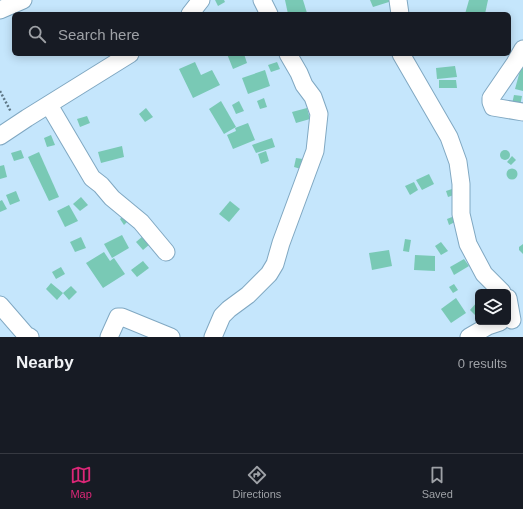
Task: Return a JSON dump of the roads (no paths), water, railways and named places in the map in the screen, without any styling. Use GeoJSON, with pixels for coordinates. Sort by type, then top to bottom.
{"type":"FeatureCollection","features":[{"type":"Feature","properties":{"kind":"street"},"geometry":{"type":"LineString","coordinates":[[0,10],[23,0]]}},
{"type":"Feature","properties":{"kind":"street"},"geometry":{"type":"LineString","coordinates":[[192,12],[201,0]]}},
{"type":"Feature","properties":{"kind":"street"},"geometry":{"type":"LineString","coordinates":[[262,0],[269,12]]}},
{"type":"Feature","properties":{"kind":"street"},"geometry":{"type":"LineString","coordinates":[[398,0],[400,12]]}},
{"type":"Feature","properties":{"kind":"street"},"geometry":{"type":"LineString","coordinates":[[523,49],[491,98],[491,102],[493,107],[523,112]]}},
{"type":"Feature","properties":{"kind":"street"},"geometry":{"type":"LineString","coordinates":[[0,136],[127,56]]}},
{"type":"Feature","properties":{"kind":"street"},"geometry":{"type":"LineString","coordinates":[[213,337],[222,316],[248,295],[269,274],[275,264],[315,151],[319,114],[313,97],[304,85],[289,56]]}},
{"type":"Feature","properties":{"kind":"street"},"geometry":{"type":"LineString","coordinates":[[402,56],[449,137],[458,162],[461,184],[462,214],[468,244],[484,274],[499,289]]}},
{"type":"Feature","properties":{"kind":"street"},"geometry":{"type":"LineString","coordinates":[[49,105],[92,178],[101,185],[112,198],[141,222],[166,252]]}},
{"type":"Feature","properties":{"kind":"street"},"geometry":{"type":"LineString","coordinates":[[0,305],[26,335],[30,337]]}},
{"type":"Feature","properties":{"kind":"street"},"geometry":{"type":"LineString","coordinates":[[109,337],[118,317],[122,317],[171,337]]}},
{"type":"Feature","properties":{"kind":"street"},"geometry":{"type":"LineString","coordinates":[[470,337],[488,326],[493,325]]}}]}
